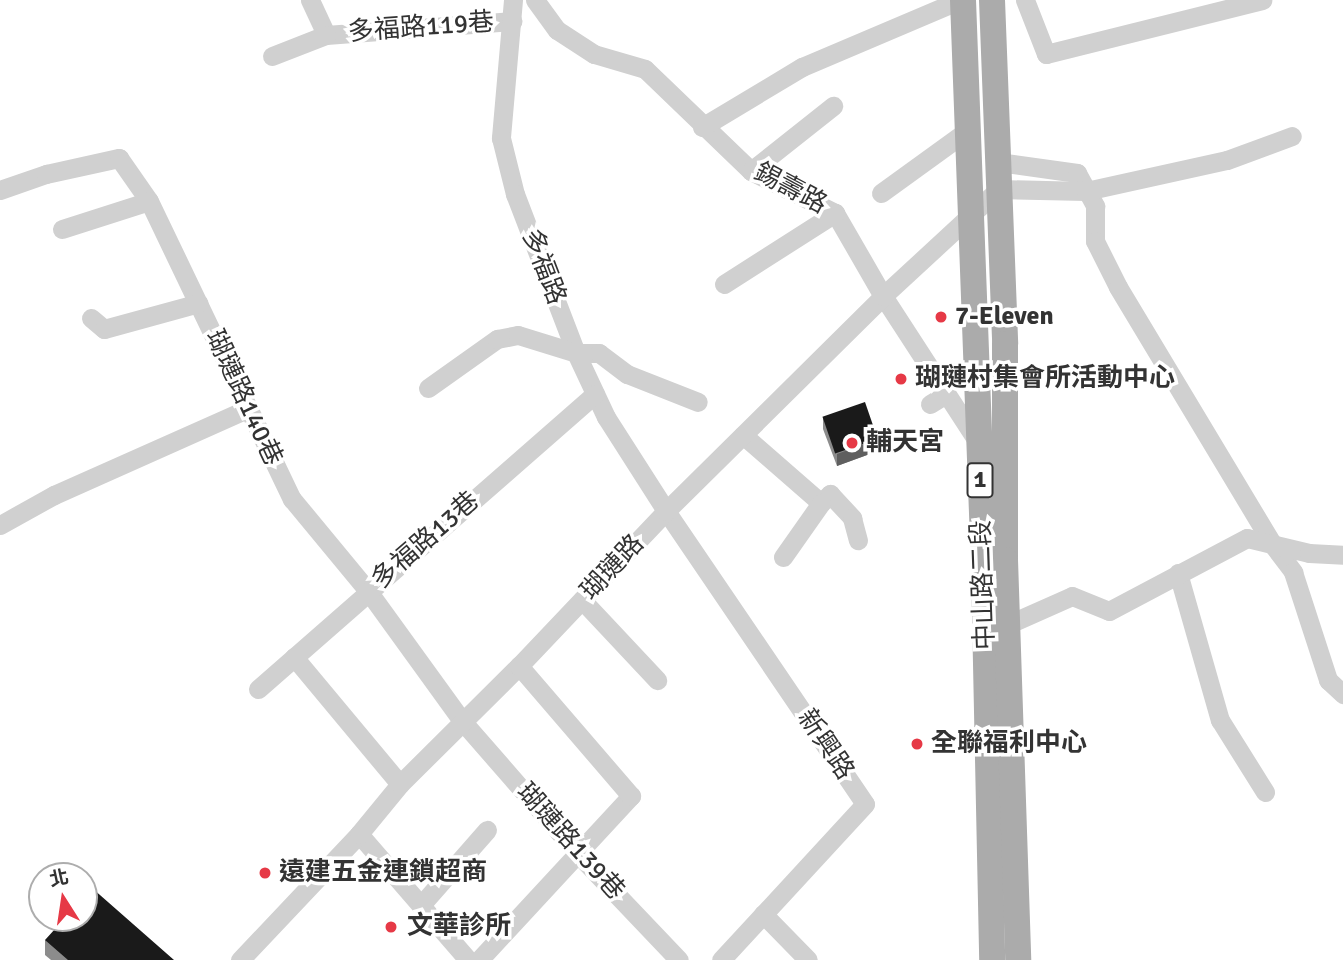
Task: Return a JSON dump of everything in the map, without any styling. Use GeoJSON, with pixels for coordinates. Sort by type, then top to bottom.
{"type":"FeatureCollection","features":[{"type":"Feature","properties":{"kind":"main road","name":"中山路二段"},"geometry":{"type":"LineString","coordinates":[[962,0],[979,445],[996,624],[1018,960]]}},
{"type":"Feature","properties":{"kind":"main road","name":"中山路二段"},"geometry":{"type":"LineString","coordinates":[[992,0],[1005,344],[996,624],[992,960]]}},
{"type":"Feature","properties":{"kind":"street","name":"多福路119巷"},"geometry":{"type":"LineString","coordinates":[[310,0],[326,35],[512,21]]}},
{"type":"Feature","properties":{"kind":"street","name":"多福路"},"geometry":{"type":"LineString","coordinates":[[513,0],[501,138],[515,194],[576,353],[595,394],[666,511]]}},
{"type":"Feature","properties":{"kind":"street","name":"錫壽路"},"geometry":{"type":"LineString","coordinates":[[535,0],[557,30],[594,54],[645,69],[702,127],[751,170],[835,213],[938,399],[979,445]]}},
{"type":"Feature","properties":{"kind":"street"},"geometry":{"type":"LineString","coordinates":[[702,127],[802,67],[962,0]]}},
{"type":"Feature","properties":{"kind":"street"},"geometry":{"type":"LineString","coordinates":[[1025,0],[1046,54],[1262,0]]}},
{"type":"Feature","properties":{"kind":"street"},"geometry":{"type":"LineString","coordinates":[[272,56],[326,35]]}},
{"type":"Feature","properties":{"kind":"street"},"geometry":{"type":"LineString","coordinates":[[751,170],[833,106]]}},
{"type":"Feature","properties":{"kind":"street"},"geometry":{"type":"LineString","coordinates":[[881,193],[968,130]]}},
{"type":"Feature","properties":{"kind":"street"},"geometry":{"type":"LineString","coordinates":[[999,188],[1091,199],[1227,160],[1292,136]]}},
{"type":"Feature","properties":{"kind":"street","name":"瑚璉路140巷"},"geometry":{"type":"LineString","coordinates":[[0,190],[46,173],[119,158],[149,201],[292,499],[368,591],[463,722]]}},
{"type":"Feature","properties":{"kind":"street"},"geometry":{"type":"LineString","coordinates":[[998,162],[1077,173],[1091,199],[1095,241],[1118,287],[1273,545],[1293,572],[1328,680],[1343,694]]}},
{"type":"Feature","properties":{"kind":"street","name":"瑚璉路"},"geometry":{"type":"LineString","coordinates":[[240,960],[359,834],[400,784],[519,666],[666,511],[883,296],[999,188]]}},
{"type":"Feature","properties":{"kind":"street"},"geometry":{"type":"LineString","coordinates":[[61,229],[149,201]]}},
{"type":"Feature","properties":{"kind":"street"},"geometry":{"type":"LineString","coordinates":[[724,284],[835,213]]}},
{"type":"Feature","properties":{"kind":"street"},"geometry":{"type":"LineString","coordinates":[[91,318],[104,329],[199,303]]}},
{"type":"Feature","properties":{"kind":"street"},"geometry":{"type":"LineString","coordinates":[[428,388],[497,340],[519,335],[576,353],[599,353],[627,374],[698,402]]}},
{"type":"Feature","properties":{"kind":"street","name":"多福路13巷"},"geometry":{"type":"LineString","coordinates":[[258,690],[595,394]]}},
{"type":"Feature","properties":{"kind":"street"},"geometry":{"type":"LineString","coordinates":[[0,526],[54,495],[247,409]]}},
{"type":"Feature","properties":{"kind":"street"},"geometry":{"type":"LineString","coordinates":[[743,435],[821,503]]}},
{"type":"Feature","properties":{"kind":"street"},"geometry":{"type":"LineString","coordinates":[[783,557],[830,494],[852,518],[859,540]]}},
{"type":"Feature","properties":{"kind":"street","name":"新興路"},"geometry":{"type":"LineString","coordinates":[[666,511],[865,804],[721,960]]}},
{"type":"Feature","properties":{"kind":"street"},"geometry":{"type":"LineString","coordinates":[[996,624],[1072,596],[1109,611],[1247,538],[1309,553],[1343,555]]}},
{"type":"Feature","properties":{"kind":"street"},"geometry":{"type":"LineString","coordinates":[[1178,573],[1220,720],[1265,792]]}},
{"type":"Feature","properties":{"kind":"street"},"geometry":{"type":"LineString","coordinates":[[582,600],[657,680]]}},
{"type":"Feature","properties":{"kind":"street"},"geometry":{"type":"LineString","coordinates":[[294,657],[400,784]]}},
{"type":"Feature","properties":{"kind":"street"},"geometry":{"type":"LineString","coordinates":[[479,960],[631,796],[519,666]]}},
{"type":"Feature","properties":{"kind":"street","name":"瑚璉路139巷"},"geometry":{"type":"LineString","coordinates":[[463,722],[578,854],[679,960]]}},
{"type":"Feature","properties":{"kind":"street"},"geometry":{"type":"LineString","coordinates":[[421,905],[487,830]]}},
{"type":"Feature","properties":{"kind":"street"},"geometry":{"type":"LineString","coordinates":[[359,834],[468,960]]}},
{"type":"Feature","properties":{"kind":"street"},"geometry":{"type":"LineString","coordinates":[[763,914],[808,960]]}},
{"type":"Feature","properties":{"kind":"building","name":"輔天宮"},"geometry":{"type":"Polygon","coordinates":[[[865,402],[878,439],[835,454],[822,417],[865,402]]]}},
{"type":"Feature","properties":{"kind":"building"},"geometry":{"type":"Polygon","coordinates":[[[98,893],[174,960],[68,960],[45,940],[52,932],[98,932],[98,893]]]}},
{"type":"Feature","properties":{"kind":"place","name":"7-Eleven"},"geometry":{"type":"Point","coordinates":[941,317]}},
{"type":"Feature","properties":{"kind":"place","name":"瑚璉村集會所活動中心"},"geometry":{"type":"Point","coordinates":[901,379]}},
{"type":"Feature","properties":{"kind":"place","name":"輔天宮"},"geometry":{"type":"Point","coordinates":[852,443]}},
{"type":"Feature","properties":{"kind":"place","name":"全聯福利中心"},"geometry":{"type":"Point","coordinates":[917,744]}},
{"type":"Feature","properties":{"kind":"place","name":"遠建五金連鎖超商"},"geometry":{"type":"Point","coordinates":[265,873]}},
{"type":"Feature","properties":{"kind":"place","name":"文華診所"},"geometry":{"type":"Point","coordinates":[391,927]}}]}
